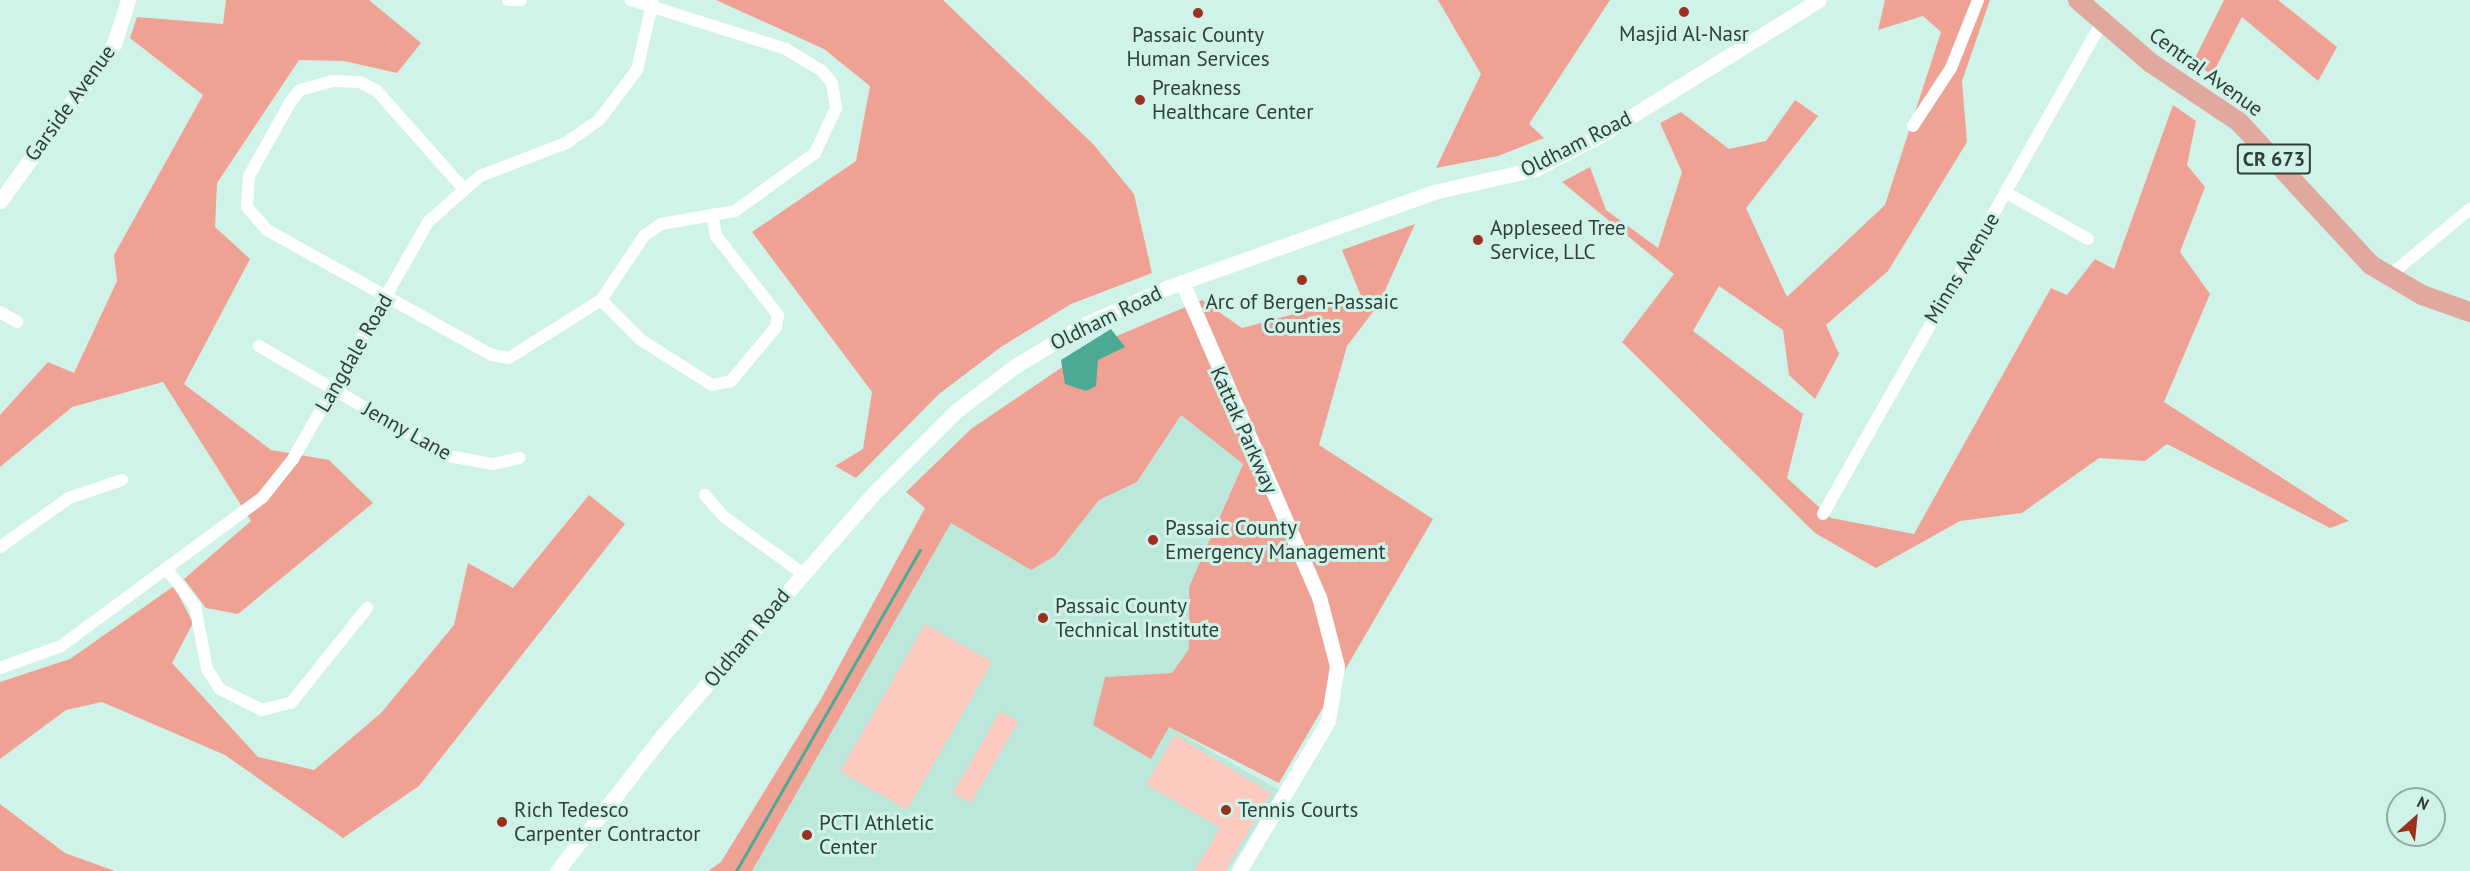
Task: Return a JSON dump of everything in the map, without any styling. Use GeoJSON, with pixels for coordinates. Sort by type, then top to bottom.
{"type":"FeatureCollection","features":[{"type":"Feature","properties":{"kind":"main road","name":"Central Avenue"},"geometry":{"type":"LineString","coordinates":[[2078,0],[2102,22],[2239,122],[2347,243],[2389,276],[2470,312]]}},
{"type":"Feature","properties":{"kind":"street","name":"Garside Avenue"},"geometry":{"type":"LineString","coordinates":[[0,201],[114,44],[128,0]]}},
{"type":"Feature","properties":{"kind":"street"},"geometry":{"type":"LineString","coordinates":[[508,0],[521,0]]}},
{"type":"Feature","properties":{"kind":"street"},"geometry":{"type":"LineString","coordinates":[[463,188],[377,91],[360,82],[319,83],[300,90],[291,101],[249,176],[247,207],[267,230],[492,356],[509,358],[601,300],[644,236],[678,218],[735,211],[815,153],[833,120],[836,96],[822,71],[786,50],[653,3],[631,0]]}},
{"type":"Feature","properties":{"kind":"street","name":"Oldham Road"},"geometry":{"type":"LineString","coordinates":[[557,871],[662,736],[802,573],[956,411],[1081,326],[1182,282],[1434,192],[1535,169],[1601,135],[1819,0]]}},
{"type":"Feature","properties":{"kind":"street"},"geometry":{"type":"LineString","coordinates":[[1913,126],[1951,68],[1978,0]]}},
{"type":"Feature","properties":{"kind":"street","name":"Langdale Road"},"geometry":{"type":"LineString","coordinates":[[0,668],[61,646],[169,572],[273,487],[333,390],[428,222],[463,188],[500,166],[566,143],[599,120],[637,70],[653,3]]}},
{"type":"Feature","properties":{"kind":"street","name":"Minns Avenue"},"geometry":{"type":"LineString","coordinates":[[1822,514],[2007,193],[2102,22]]}},
{"type":"Feature","properties":{"kind":"street"},"geometry":{"type":"LineString","coordinates":[[2007,193],[2088,239]]}},
{"type":"Feature","properties":{"kind":"street"},"geometry":{"type":"LineString","coordinates":[[2389,276],[2470,209]]}},
{"type":"Feature","properties":{"kind":"street"},"geometry":{"type":"LineString","coordinates":[[601,300],[641,339],[712,385],[731,381],[776,327],[778,315],[716,236],[712,213]]}},
{"type":"Feature","properties":{"kind":"street","name":"Kattak Parkway"},"geometry":{"type":"LineString","coordinates":[[1182,282],[1319,597],[1337,666],[1328,721],[1239,871]]}},
{"type":"Feature","properties":{"kind":"street"},"geometry":{"type":"LineString","coordinates":[[0,312],[17,322]]}},
{"type":"Feature","properties":{"kind":"street","name":"Jenny Lane"},"geometry":{"type":"LineString","coordinates":[[259,346],[448,456],[493,464],[519,458]]}},
{"type":"Feature","properties":{"kind":"street"},"geometry":{"type":"LineString","coordinates":[[0,547],[69,498],[122,480]]}},
{"type":"Feature","properties":{"kind":"street"},"geometry":{"type":"LineString","coordinates":[[705,495],[723,516],[802,573]]}},
{"type":"Feature","properties":{"kind":"street"},"geometry":{"type":"LineString","coordinates":[[169,572],[195,606],[207,669],[220,689],[262,710],[291,704],[368,608]]}},
{"type":"Feature","properties":{"kind":"shaded area"},"geometry":{"type":"Polygon","coordinates":[[[226,0],[369,0],[421,43],[397,73],[344,61],[299,60],[217,183],[215,227],[250,259],[184,384],[271,450],[329,460],[373,503],[238,614],[206,608],[184,579],[251,521],[163,382],[72,407],[0,467],[0,415],[48,362],[74,373],[117,281],[114,255],[203,95],[130,38],[137,17],[223,24],[226,0]]]}},
{"type":"Feature","properties":{"kind":"shaded area"},"geometry":{"type":"Polygon","coordinates":[[[716,0],[943,0],[1094,145],[1134,194],[1152,273],[1071,304],[1001,347],[939,394],[856,478],[835,466],[863,449],[872,392],[752,232],[856,161],[870,86],[824,49],[716,0]]]}},
{"type":"Feature","properties":{"kind":"shaded area"},"geometry":{"type":"Polygon","coordinates":[[[1438,0],[1610,0],[1529,124],[1544,138],[1498,156],[1436,168],[1481,74],[1438,0]]]}},
{"type":"Feature","properties":{"kind":"shaded area"},"geometry":{"type":"Polygon","coordinates":[[[1885,0],[1990,0],[1962,81],[1967,142],[1888,271],[1826,325],[1839,354],[1815,399],[1789,375],[1783,330],[1719,286],[1693,331],[1803,414],[1787,478],[1831,518],[1914,534],[2051,288],[2067,295],[2095,259],[2114,269],[2173,105],[2196,121],[2187,165],[2205,187],[2180,252],[2210,294],[2164,402],[2349,521],[2330,528],[2167,444],[2145,461],[2099,458],[2022,513],[1960,521],[1876,568],[1815,533],[1622,342],[1674,274],[1562,182],[1590,167],[1606,210],[1658,248],[1682,172],[1660,123],[1681,112],[1729,149],[1766,141],[1795,100],[1818,116],[1746,208],[1787,297],[1885,205],[1941,32],[1923,16],[1878,30],[1885,0]]]}},
{"type":"Feature","properties":{"kind":"shaded area"},"geometry":{"type":"Polygon","coordinates":[[[2224,0],[2278,0],[2337,47],[2318,81],[2242,17],[2212,75],[2193,62],[2224,0]]]}},
{"type":"Feature","properties":{"kind":"shaded area"},"geometry":{"type":"Polygon","coordinates":[[[1415,224],[1379,304],[1347,346],[1319,445],[1433,519],[1279,783],[1169,727],[1151,759],[1093,725],[1105,677],[1172,673],[1189,649],[1189,587],[1243,464],[1181,415],[1137,482],[1099,500],[1055,556],[1031,570],[951,523],[752,871],[708,871],[721,862],[821,699],[925,508],[906,492],[971,429],[1093,346],[1202,300],[1242,328],[1361,296],[1342,250],[1415,224]]]}},
{"type":"Feature","properties":{"kind":"shaded area"},"geometry":{"type":"Polygon","coordinates":[[[1111,329],[1125,347],[1098,360],[1096,386],[1086,391],[1065,384],[1061,360],[1111,329]]]}},
{"type":"Feature","properties":{"kind":"shaded area","name":"Passaic County Technical Institute"},"geometry":{"type":"Polygon","coordinates":[[[1181,414],[1243,463],[1189,587],[1190,649],[1172,673],[1105,677],[1169,727],[1279,790],[1228,871],[752,871],[951,523],[1031,570],[1055,556],[1099,500],[1137,482],[1181,414]]]}},
{"type":"Feature","properties":{"kind":"shaded area"},"geometry":{"type":"Polygon","coordinates":[[[589,495],[625,524],[419,786],[343,838],[225,755],[102,702],[66,710],[0,759],[0,682],[70,659],[174,586],[193,623],[172,663],[258,757],[314,770],[381,713],[454,625],[468,563],[513,588],[589,495]]]}},
{"type":"Feature","properties":{"kind":"shaded area"},"geometry":{"type":"Polygon","coordinates":[[[925,624],[992,662],[907,810],[840,771],[925,624]]]}},
{"type":"Feature","properties":{"kind":"shaded area"},"geometry":{"type":"Polygon","coordinates":[[[1000,711],[1018,722],[971,803],[953,793],[1000,711]]]}},
{"type":"Feature","properties":{"kind":"shaded area","name":"Tennis Courts"},"geometry":{"type":"Polygon","coordinates":[[[1175,735],[1271,793],[1225,871],[1194,871],[1220,828],[1146,784],[1175,735]]]}},
{"type":"Feature","properties":{"kind":"shaded area"},"geometry":{"type":"Polygon","coordinates":[[[0,804],[65,853],[115,871],[0,871],[0,804]]]}},
{"type":"Feature","properties":{"kind":"waterway"},"geometry":{"type":"LineString","coordinates":[[736,871],[920,550]]}},
{"type":"Feature","properties":{"kind":"place","name":"Masjid Al-Nasr"},"geometry":{"type":"Point","coordinates":[1684,12]}},
{"type":"Feature","properties":{"kind":"place","name":"Passaic County Human Services"},"geometry":{"type":"Point","coordinates":[1198,13]}},
{"type":"Feature","properties":{"kind":"place","name":"Preakness Healthcare Center"},"geometry":{"type":"Point","coordinates":[1140,100]}},
{"type":"Feature","properties":{"kind":"place","name":"Appleseed Tree Service, LLC"},"geometry":{"type":"Point","coordinates":[1478,240]}},
{"type":"Feature","properties":{"kind":"place","name":"Arc of Bergen-Passaic Counties"},"geometry":{"type":"Point","coordinates":[1302,280]}},
{"type":"Feature","properties":{"kind":"place","name":"Passaic County Emergency Management"},"geometry":{"type":"Point","coordinates":[1153,540]}},
{"type":"Feature","properties":{"kind":"place","name":"Passaic County Technical Institute"},"geometry":{"type":"Point","coordinates":[1043,618]}},
{"type":"Feature","properties":{"kind":"place","name":"Tennis Courts"},"geometry":{"type":"Point","coordinates":[1226,810]}},
{"type":"Feature","properties":{"kind":"place","name":"Rich Tedesco Carpenter Contractor"},"geometry":{"type":"Point","coordinates":[502,822]}},
{"type":"Feature","properties":{"kind":"place","name":"PCTI Athletic Center"},"geometry":{"type":"Point","coordinates":[807,835]}}]}
